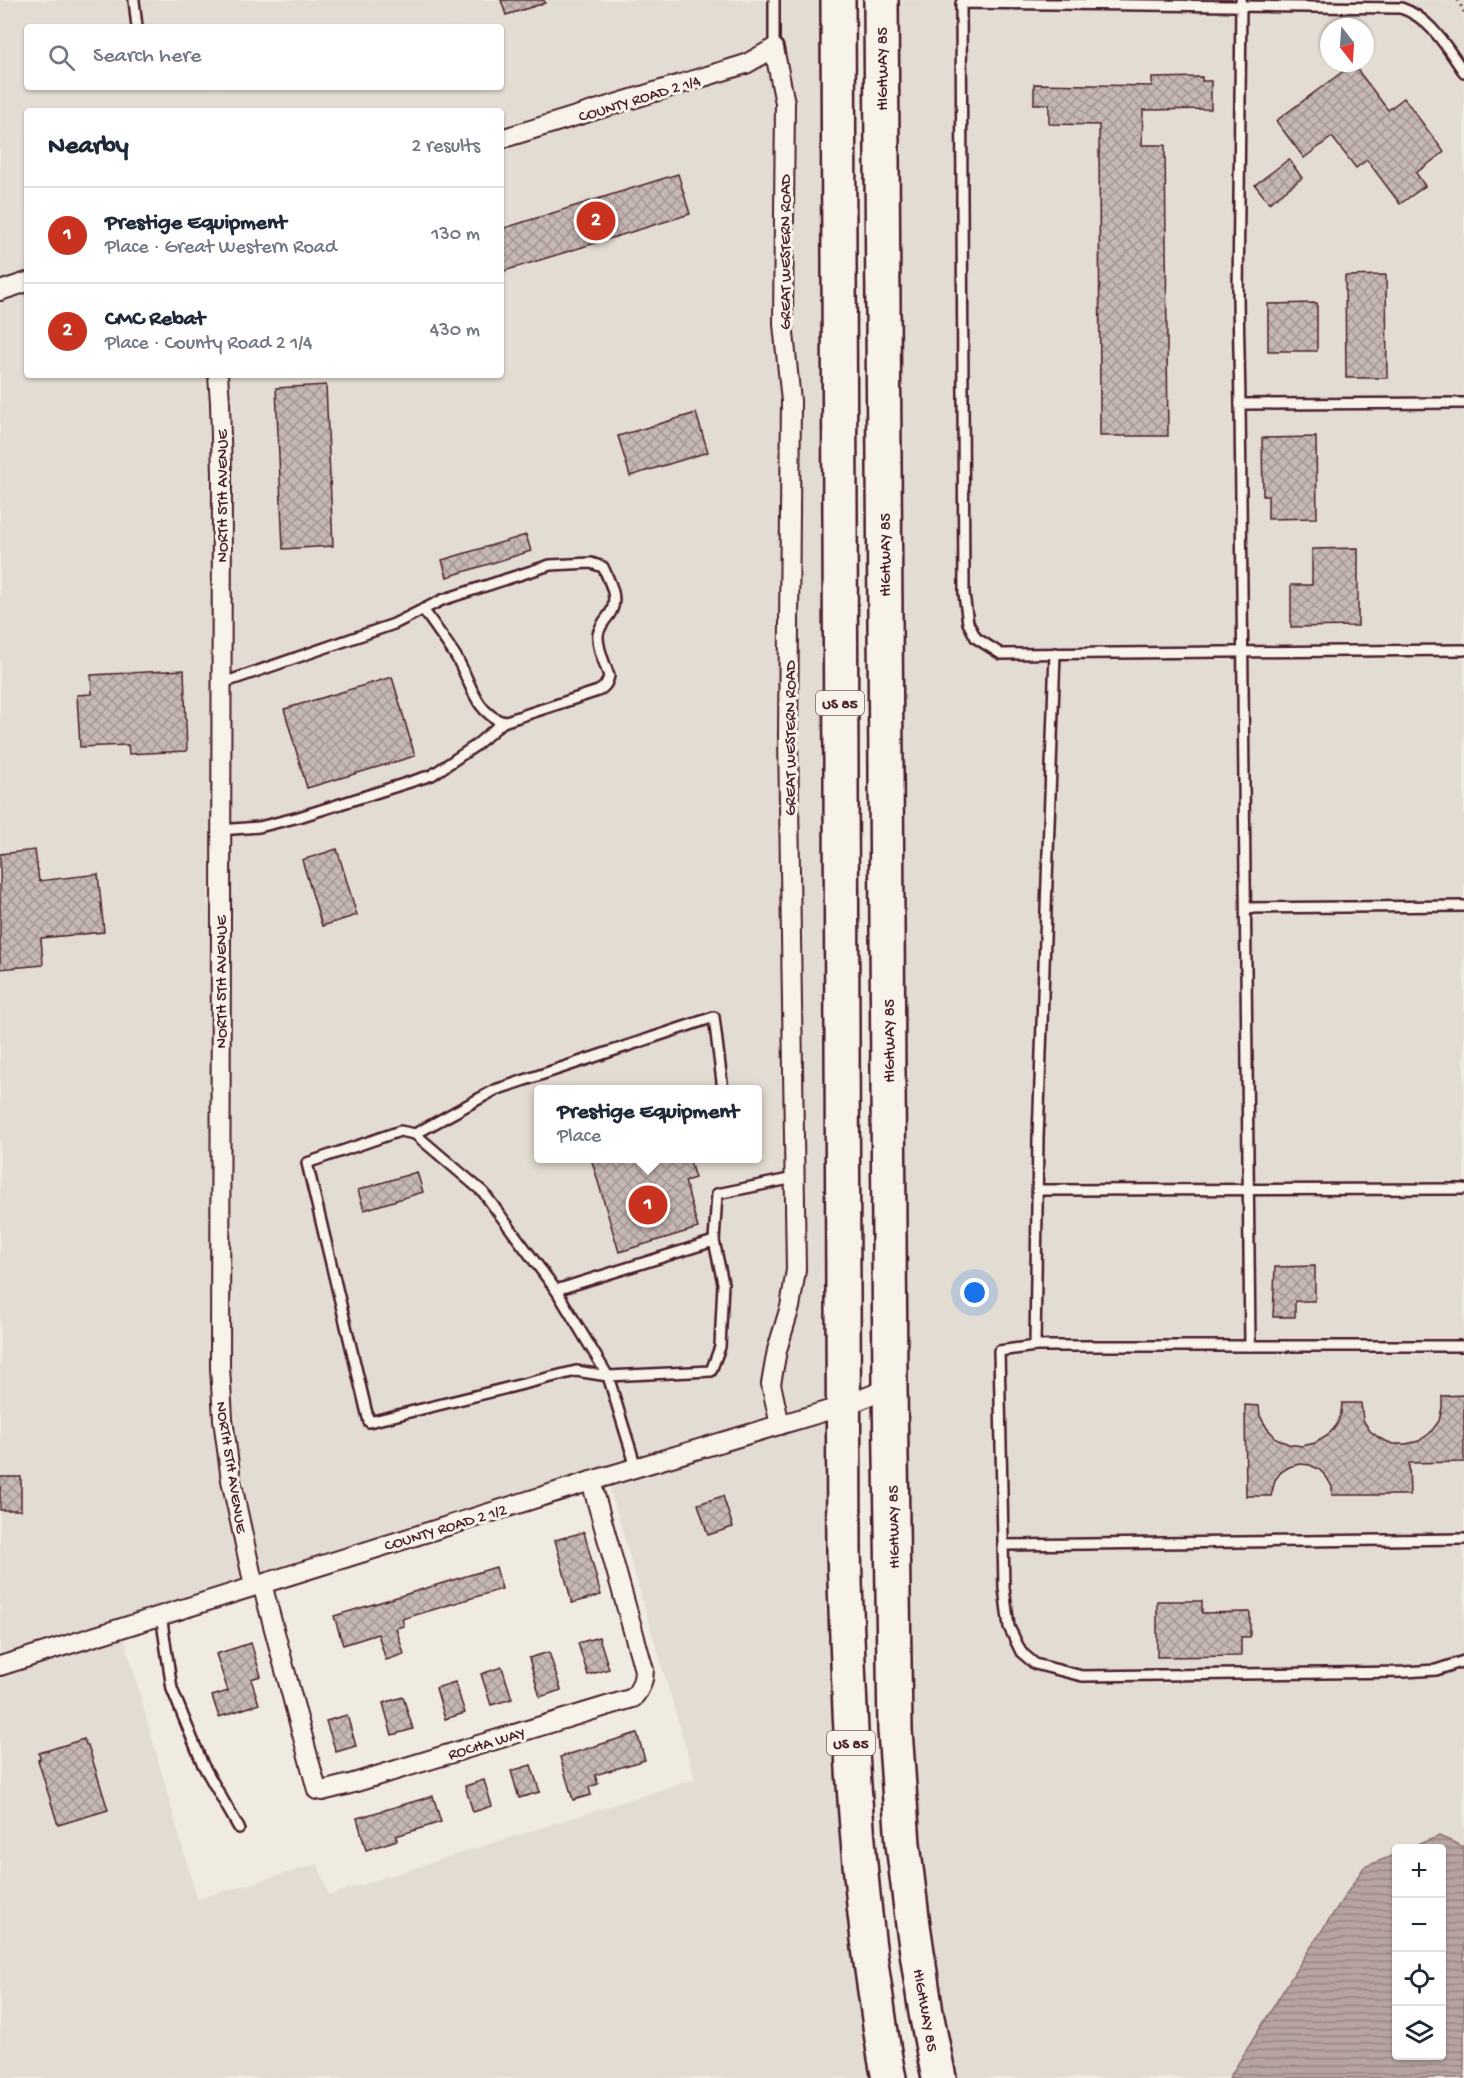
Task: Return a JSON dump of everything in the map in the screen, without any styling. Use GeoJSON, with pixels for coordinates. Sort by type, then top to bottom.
{"type":"FeatureCollection","features":[{"type":"Feature","properties":{"kind":"highway","name":"US 85"},"geometry":{"type":"LineString","coordinates":[[838,0],[844,1564],[854,1802],[865,1924],[889,2078]]}},
{"type":"Feature","properties":{"kind":"highway","name":"HIGHWAY 85"},"geometry":{"type":"LineString","coordinates":[[881,0],[890,1388],[897,1769],[914,1925],[926,2013],[939,2078]]}},
{"type":"Feature","properties":{"kind":"street","name":"COUNTY ROAD 2 1/4"},"geometry":{"type":"LineString","coordinates":[[504,138],[746,64],[774,48]]}},
{"type":"Feature","properties":{"kind":"street","name":"GREAT WESTERN ROAD"},"geometry":{"type":"LineString","coordinates":[[774,48],[785,103],[783,324],[791,401],[788,736],[796,1270],[790,1307],[777,1350],[771,1384],[780,1425]]}},
{"type":"Feature","properties":{"kind":"street"},"geometry":{"type":"LineString","coordinates":[[0,291],[24,283]]}},
{"type":"Feature","properties":{"kind":"street","name":"NORTH 5TH AVENUE"},"geometry":{"type":"LineString","coordinates":[[218,378],[222,474],[220,1367],[223,1419],[231,1480],[260,1587]]}},
{"type":"Feature","properties":{"kind":"street","name":"COUNTY ROAD 2 1/2"},"geometry":{"type":"LineString","coordinates":[[0,1666],[161,1615],[260,1587],[636,1467],[843,1406],[890,1388]]}},
{"type":"Feature","properties":{"kind":"street","name":"ROCHA WAY"},"geometry":{"type":"LineString","coordinates":[[260,1587],[317,1790],[322,1791],[350,1784],[633,1698],[641,1685],[644,1670],[591,1481]]}},
{"type":"Feature","properties":{"kind":"lane"},"geometry":{"type":"LineString","coordinates":[[134,0],[137,24]]}},
{"type":"Feature","properties":{"kind":"lane"},"geometry":{"type":"LineString","coordinates":[[774,0],[774,48]]}},
{"type":"Feature","properties":{"kind":"lane"},"geometry":{"type":"LineString","coordinates":[[1464,72],[1431,26],[1410,11],[1401,8],[1241,4],[961,3],[964,594],[968,623],[976,638],[1001,654],[1464,650]]}},
{"type":"Feature","properties":{"kind":"lane"},"geometry":{"type":"LineString","coordinates":[[1241,4],[1238,299],[1250,1346]]}},
{"type":"Feature","properties":{"kind":"lane"},"geometry":{"type":"LineString","coordinates":[[1240,404],[1464,403]]}},
{"type":"Feature","properties":{"kind":"lane"},"geometry":{"type":"LineString","coordinates":[[220,684],[394,624],[442,600],[550,565],[591,563],[603,567],[614,597],[614,609],[602,624],[598,635],[609,676],[605,687],[503,722],[475,746],[432,776],[259,827],[220,830]]}},
{"type":"Feature","properties":{"kind":"lane"},"geometry":{"type":"LineString","coordinates":[[423,609],[456,657],[479,704],[491,717],[503,722]]}},
{"type":"Feature","properties":{"kind":"lane"},"geometry":{"type":"LineString","coordinates":[[1035,1346],[1055,653]]}},
{"type":"Feature","properties":{"kind":"lane"},"geometry":{"type":"LineString","coordinates":[[1246,908],[1464,906]]}},
{"type":"Feature","properties":{"kind":"lane"},"geometry":{"type":"LineString","coordinates":[[415,1134],[495,1090],[714,1017],[722,1085]]}},
{"type":"Feature","properties":{"kind":"lane"},"geometry":{"type":"LineString","coordinates":[[636,1467],[608,1376],[556,1290],[483,1192],[415,1134],[400,1131],[307,1163],[369,1422],[576,1371],[608,1376],[711,1371],[720,1347],[723,1283],[714,1241],[717,1194],[794,1178]]}},
{"type":"Feature","properties":{"kind":"lane"},"geometry":{"type":"LineString","coordinates":[[1038,1190],[1464,1189]]}},
{"type":"Feature","properties":{"kind":"lane"},"geometry":{"type":"LineString","coordinates":[[556,1290],[714,1241]]}},
{"type":"Feature","properties":{"kind":"lane"},"geometry":{"type":"LineString","coordinates":[[1464,1346],[1035,1346],[999,1351],[1004,1587],[1009,1627],[1021,1653],[1035,1664],[1082,1676],[1404,1672],[1436,1670],[1464,1662]]}},
{"type":"Feature","properties":{"kind":"lane"},"geometry":{"type":"LineString","coordinates":[[1003,1545],[1464,1539]]}},
{"type":"Feature","properties":{"kind":"lane"},"geometry":{"type":"LineString","coordinates":[[161,1615],[172,1689],[203,1764],[239,1828]]}},
{"type":"Feature","properties":{"kind":"path"},"geometry":{"type":"LineString","coordinates":[[1458,0],[1464,12]]}},
{"type":"Feature","properties":{"kind":"shaded area"},"geometry":{"type":"Polygon","coordinates":[[[0,0],[838,0],[843,1406],[889,2078],[0,2078],[0,0]],[[606,1476],[121,1627],[197,1899],[318,1864],[329,1895],[695,1779],[606,1476]]]}},
{"type":"Feature","properties":{"kind":"shaded area"},"geometry":{"type":"Polygon","coordinates":[[[881,0],[1464,0],[1464,2078],[939,2078],[913,1925],[881,0]]]}},
{"type":"Feature","properties":{"kind":"shaded area"},"geometry":{"type":"Polygon","coordinates":[[[1439,1836],[1464,1847],[1464,2078],[1229,2078],[1303,1959],[1364,1867],[1392,1856],[1392,2060],[1446,2060],[1446,1844],[1419,1844],[1439,1836]]]}},
{"type":"Feature","properties":{"kind":"building"},"geometry":{"type":"Polygon","coordinates":[[[501,0],[544,0],[545,3],[506,15],[501,0]]]}},
{"type":"Feature","properties":{"kind":"building"},"geometry":{"type":"Polygon","coordinates":[[[1342,72],[1359,72],[1388,110],[1404,98],[1444,152],[1416,173],[1425,186],[1400,204],[1367,160],[1356,168],[1332,137],[1304,158],[1276,121],[1342,72]]]}},
{"type":"Feature","properties":{"kind":"building"},"geometry":{"type":"Polygon","coordinates":[[[1202,77],[1202,81],[1211,81],[1211,109],[1143,110],[1142,145],[1165,145],[1168,436],[1100,436],[1099,125],[1049,124],[1049,104],[1034,104],[1034,84],[1152,86],[1152,78],[1202,77]]]}},
{"type":"Feature","properties":{"kind":"building"},"geometry":{"type":"Polygon","coordinates":[[[1289,159],[1302,178],[1269,203],[1255,185],[1289,159]]]}},
{"type":"Feature","properties":{"kind":"building"},"geometry":{"type":"Polygon","coordinates":[[[678,174],[690,214],[504,271],[504,228],[678,174]]]}},
{"type":"Feature","properties":{"kind":"building"},"geometry":{"type":"Polygon","coordinates":[[[1386,275],[1387,378],[1346,378],[1345,276],[1386,275]]]}},
{"type":"Feature","properties":{"kind":"building"},"geometry":{"type":"Polygon","coordinates":[[[1317,303],[1317,351],[1268,351],[1268,304],[1317,303]]]}},
{"type":"Feature","properties":{"kind":"building"},"geometry":{"type":"Polygon","coordinates":[[[326,385],[333,546],[283,549],[276,388],[326,385]]]}},
{"type":"Feature","properties":{"kind":"building"},"geometry":{"type":"Polygon","coordinates":[[[696,413],[708,452],[630,476],[618,436],[696,413]]]}},
{"type":"Feature","properties":{"kind":"building"},"geometry":{"type":"Polygon","coordinates":[[[1316,437],[1317,518],[1268,519],[1268,496],[1263,496],[1262,438],[1316,437]]]}},
{"type":"Feature","properties":{"kind":"building"},"geometry":{"type":"Polygon","coordinates":[[[526,535],[531,551],[447,577],[442,560],[526,535]]]}},
{"type":"Feature","properties":{"kind":"building"},"geometry":{"type":"Polygon","coordinates":[[[1358,548],[1358,626],[1291,627],[1291,585],[1312,585],[1312,549],[1358,548]]]}},
{"type":"Feature","properties":{"kind":"building"},"geometry":{"type":"Polygon","coordinates":[[[184,670],[187,751],[129,754],[128,745],[80,747],[77,695],[92,694],[91,675],[184,670]]]}},
{"type":"Feature","properties":{"kind":"building"},"geometry":{"type":"Polygon","coordinates":[[[392,677],[415,756],[307,788],[284,709],[392,677]]]}},
{"type":"Feature","properties":{"kind":"building"},"geometry":{"type":"Polygon","coordinates":[[[337,849],[357,915],[322,926],[302,860],[337,849]]]}},
{"type":"Feature","properties":{"kind":"building"},"geometry":{"type":"Polygon","coordinates":[[[35,850],[39,881],[98,874],[104,932],[41,938],[43,965],[0,969],[0,854],[35,850]]]}},
{"type":"Feature","properties":{"kind":"building"},"geometry":{"type":"Polygon","coordinates":[[[592,1163],[690,1163],[695,1178],[685,1181],[698,1228],[619,1252],[592,1163]]]}},
{"type":"Feature","properties":{"kind":"building"},"geometry":{"type":"Polygon","coordinates":[[[417,1172],[423,1192],[364,1210],[358,1190],[417,1172]]]}},
{"type":"Feature","properties":{"kind":"building"},"geometry":{"type":"Polygon","coordinates":[[[1315,1266],[1315,1301],[1295,1301],[1295,1317],[1273,1317],[1275,1267],[1315,1266]]]}},
{"type":"Feature","properties":{"kind":"building"},"geometry":{"type":"Polygon","coordinates":[[[1464,1395],[1464,1462],[1409,1463],[1410,1495],[1332,1495],[1332,1487],[1320,1470],[1310,1465],[1300,1464],[1281,1472],[1275,1480],[1271,1496],[1246,1496],[1245,1405],[1259,1406],[1260,1416],[1276,1438],[1288,1444],[1302,1446],[1315,1443],[1327,1436],[1336,1426],[1342,1403],[1361,1403],[1363,1420],[1370,1431],[1393,1444],[1406,1444],[1419,1441],[1430,1433],[1439,1421],[1442,1396],[1464,1395]]]}},
{"type":"Feature","properties":{"kind":"building"},"geometry":{"type":"Polygon","coordinates":[[[0,1477],[21,1477],[21,1510],[0,1510],[0,1477]]]}},
{"type":"Feature","properties":{"kind":"building"},"geometry":{"type":"Polygon","coordinates":[[[723,1496],[733,1527],[708,1535],[698,1504],[723,1496]]]}},
{"type":"Feature","properties":{"kind":"building"},"geometry":{"type":"Polygon","coordinates":[[[584,1532],[601,1595],[572,1603],[555,1540],[584,1532]]]}},
{"type":"Feature","properties":{"kind":"building"},"geometry":{"type":"Polygon","coordinates":[[[496,1567],[502,1589],[402,1619],[404,1626],[396,1628],[404,1654],[386,1660],[378,1634],[343,1645],[334,1616],[496,1567]]]}},
{"type":"Feature","properties":{"kind":"building"},"geometry":{"type":"Polygon","coordinates":[[[1157,1601],[1202,1601],[1202,1613],[1250,1612],[1250,1637],[1241,1637],[1241,1656],[1157,1657],[1157,1601]]]}},
{"type":"Feature","properties":{"kind":"building"},"geometry":{"type":"Polygon","coordinates":[[[599,1637],[609,1669],[588,1675],[578,1643],[599,1637]]]}},
{"type":"Feature","properties":{"kind":"building"},"geometry":{"type":"Polygon","coordinates":[[[251,1643],[261,1676],[251,1679],[259,1704],[219,1717],[212,1696],[228,1691],[216,1654],[251,1643]]]}},
{"type":"Feature","properties":{"kind":"building"},"geometry":{"type":"Polygon","coordinates":[[[549,1652],[561,1690],[540,1697],[529,1658],[549,1652]]]}},
{"type":"Feature","properties":{"kind":"building"},"geometry":{"type":"Polygon","coordinates":[[[502,1667],[512,1699],[491,1705],[481,1674],[502,1667]]]}},
{"type":"Feature","properties":{"kind":"building"},"geometry":{"type":"Polygon","coordinates":[[[455,1682],[465,1713],[445,1719],[436,1688],[455,1682]]]}},
{"type":"Feature","properties":{"kind":"building"},"geometry":{"type":"Polygon","coordinates":[[[403,1697],[413,1729],[392,1735],[383,1703],[403,1697]]]}},
{"type":"Feature","properties":{"kind":"building"},"geometry":{"type":"Polygon","coordinates":[[[347,1715],[356,1746],[336,1752],[326,1721],[347,1715]]]}},
{"type":"Feature","properties":{"kind":"building"},"geometry":{"type":"Polygon","coordinates":[[[637,1733],[645,1760],[595,1775],[598,1784],[589,1787],[591,1795],[573,1800],[560,1757],[637,1733]]]}},
{"type":"Feature","properties":{"kind":"building"},"geometry":{"type":"Polygon","coordinates":[[[84,1739],[88,1745],[108,1810],[58,1825],[38,1760],[40,1759],[39,1753],[84,1739]]]}},
{"type":"Feature","properties":{"kind":"building"},"geometry":{"type":"Polygon","coordinates":[[[531,1765],[540,1792],[519,1798],[511,1771],[531,1765]]]}},
{"type":"Feature","properties":{"kind":"building"},"geometry":{"type":"Polygon","coordinates":[[[484,1780],[492,1806],[473,1812],[465,1786],[484,1780]]]}},
{"type":"Feature","properties":{"kind":"building"},"geometry":{"type":"Polygon","coordinates":[[[433,1796],[441,1822],[396,1836],[397,1840],[366,1850],[357,1818],[433,1796]]]}},
{"type":"Feature","properties":{"kind":"place","name":"CMC Rebat"},"geometry":{"type":"Point","coordinates":[596,221]}},
{"type":"Feature","properties":{"kind":"place","name":"Prestige Equipment"},"geometry":{"type":"Point","coordinates":[648,1205]}}]}
